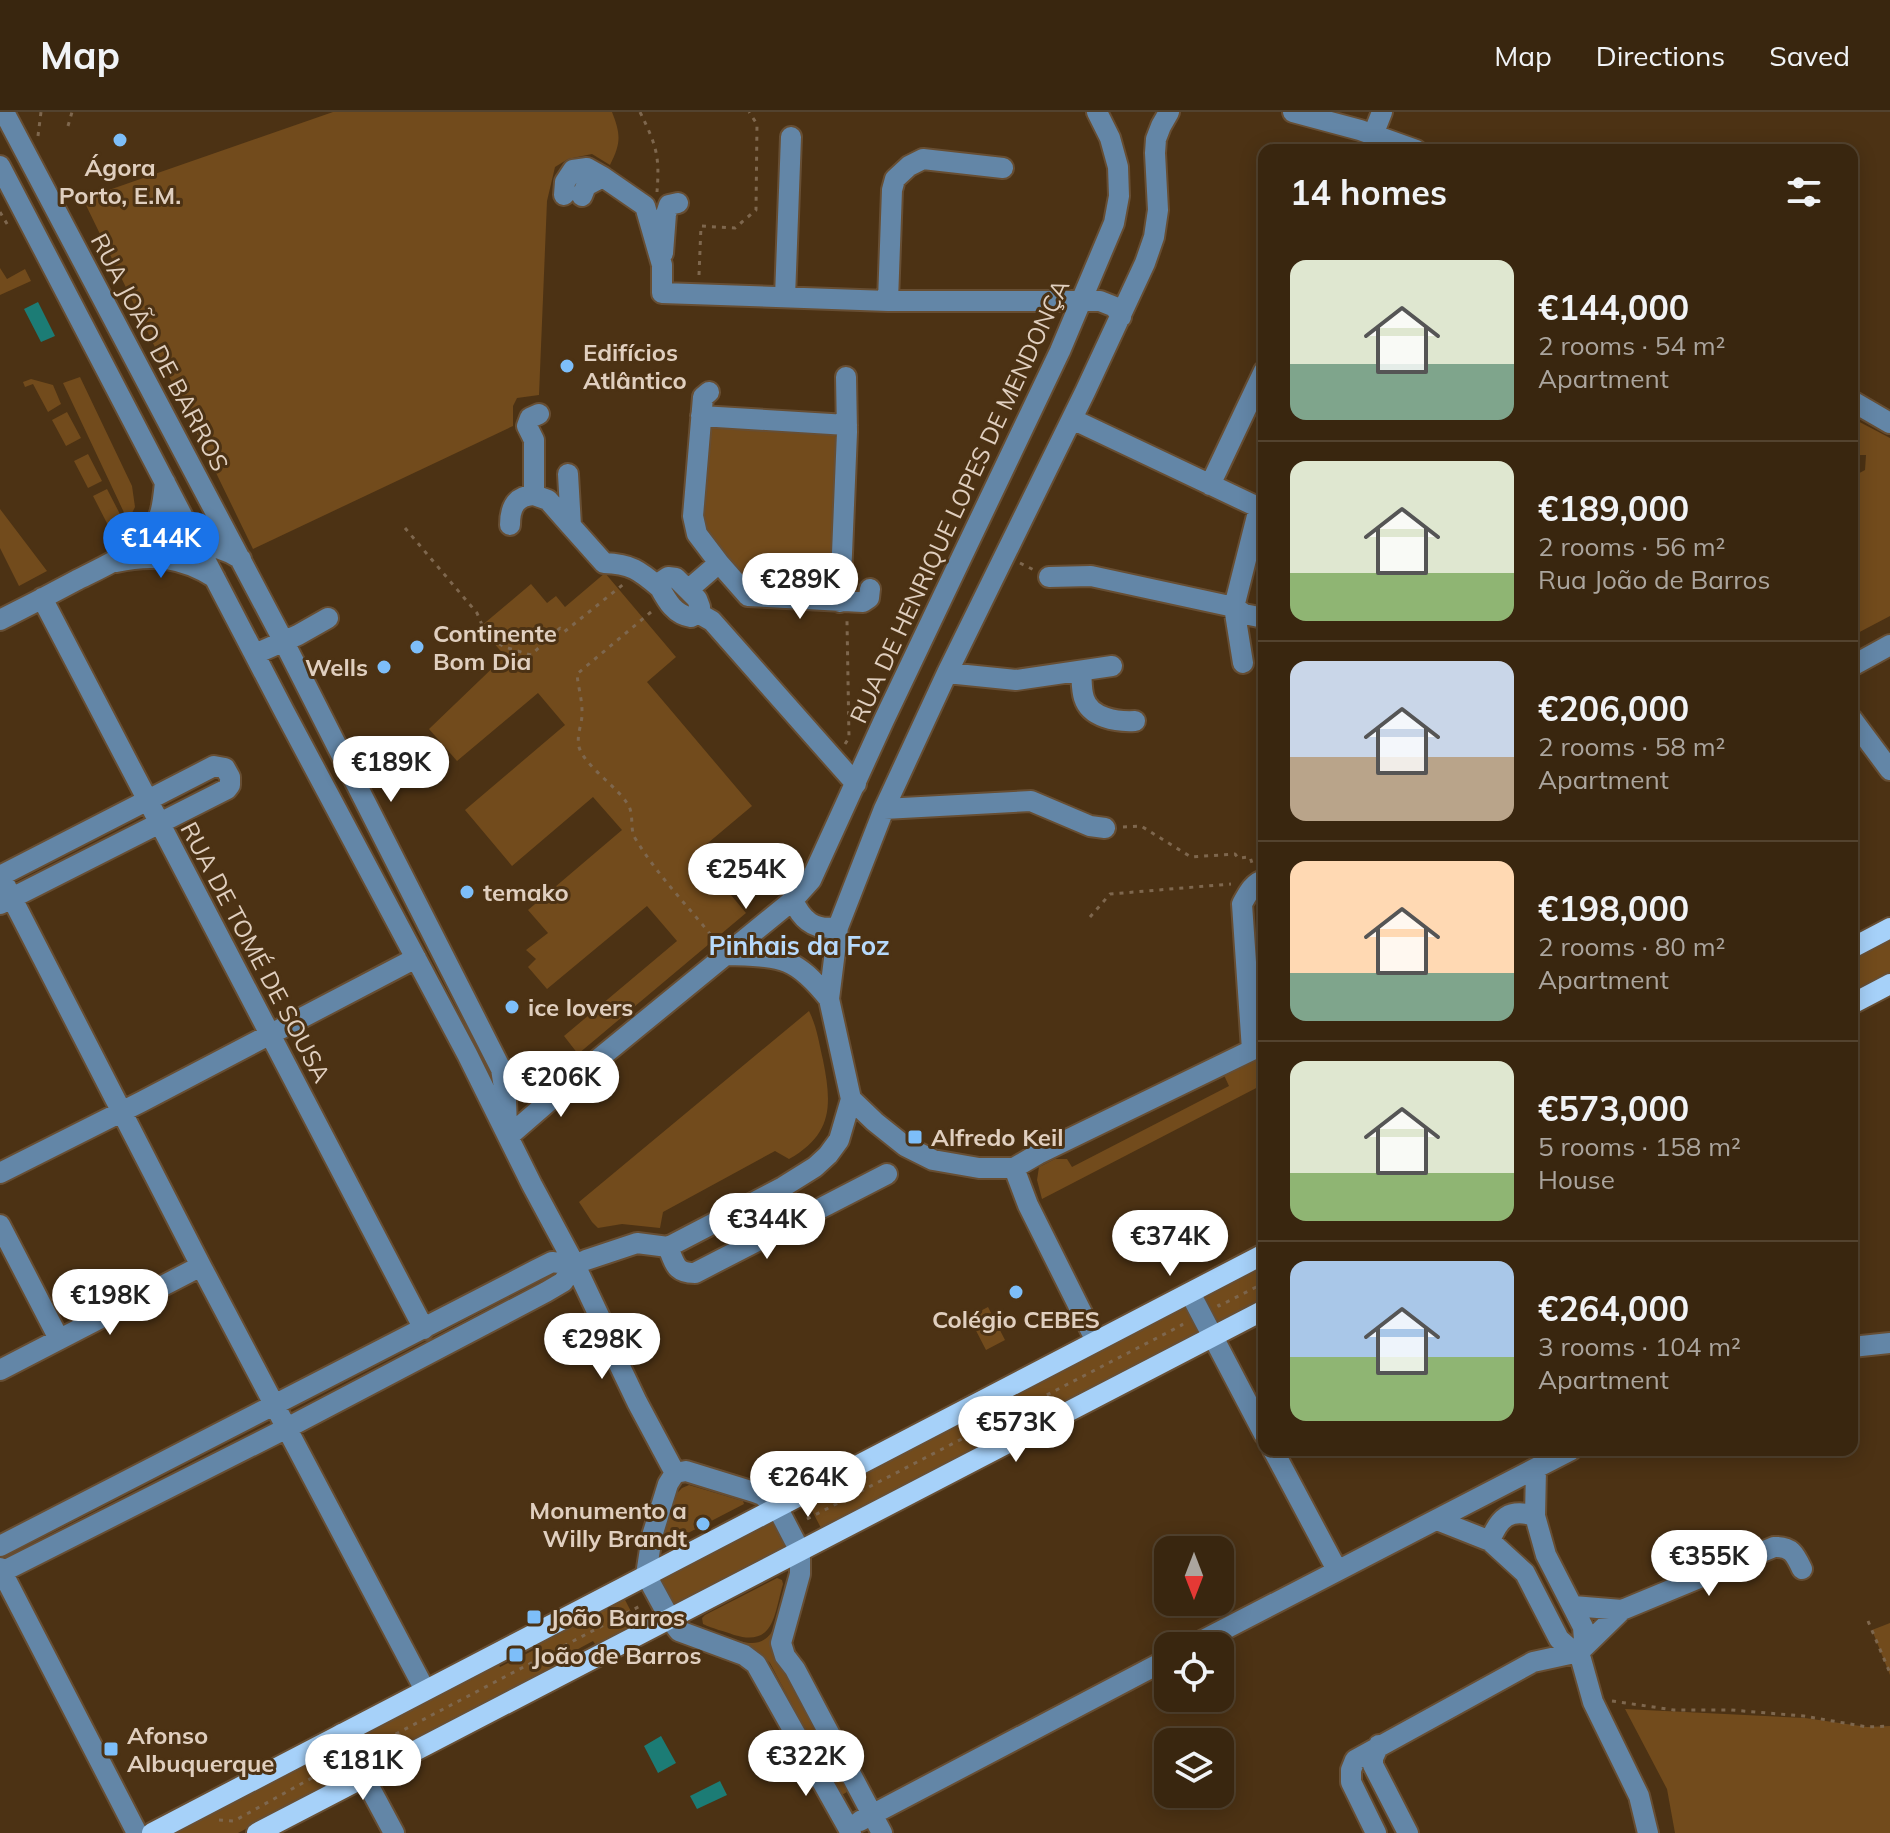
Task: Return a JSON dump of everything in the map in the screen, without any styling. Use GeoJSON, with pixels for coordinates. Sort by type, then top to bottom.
{"type":"FeatureCollection","features":[{"type":"Feature","properties":{"kind":"main road"},"geometry":{"type":"LineString","coordinates":[[1858,945],[1890,928]]}},
{"type":"Feature","properties":{"kind":"main road"},"geometry":{"type":"LineString","coordinates":[[1858,1001],[1890,984]]}},
{"type":"Feature","properties":{"kind":"main road"},"geometry":{"type":"LineString","coordinates":[[152,1833],[1258,1257]]}},
{"type":"Feature","properties":{"kind":"main road"},"geometry":{"type":"LineString","coordinates":[[257,1833],[1258,1313]]}},
{"type":"Feature","properties":{"kind":"street","name":"RUA JOÃO DE BARROS"},"geometry":{"type":"LineString","coordinates":[[4,112],[241,559],[501,1069],[509,1136]]}},
{"type":"Feature","properties":{"kind":"street","name":"RUA DE HENRIQUE LOPES DE MENDONÇA"},"geometry":{"type":"LineString","coordinates":[[509,1136],[793,900],[811,880],[1081,301],[1114,223],[1119,196],[1118,167],[1110,138],[1097,112]]}},
{"type":"Feature","properties":{"kind":"street"},"geometry":{"type":"LineString","coordinates":[[0,1546],[552,1262],[575,1265],[637,1243],[668,1247],[783,1187],[828,1155],[839,1140],[851,1099],[829,999],[838,927],[884,809],[1145,263],[1154,237],[1158,210],[1155,153],[1161,126],[1169,112]]}},
{"type":"Feature","properties":{"kind":"street"},"geometry":{"type":"LineString","coordinates":[[1293,112],[1399,144]]}},
{"type":"Feature","properties":{"kind":"street"},"geometry":{"type":"LineString","coordinates":[[1373,135],[1382,112]]}},
{"type":"Feature","properties":{"kind":"street"},"geometry":{"type":"LineString","coordinates":[[785,297],[791,137]]}},
{"type":"Feature","properties":{"kind":"street"},"geometry":{"type":"LineString","coordinates":[[888,301],[895,179],[909,166],[923,159],[1003,168]]}},
{"type":"Feature","properties":{"kind":"street","name":"RUA JOÃO DE BARROS"},"geometry":{"type":"LineString","coordinates":[[0,166],[9,203],[165,481],[416,958],[575,1265],[625,1378],[675,1473]]}},
{"type":"Feature","properties":{"kind":"street"},"geometry":{"type":"LineString","coordinates":[[573,196],[565,182],[573,170],[587,168],[645,206],[662,265]]}},
{"type":"Feature","properties":{"kind":"street"},"geometry":{"type":"LineString","coordinates":[[678,203],[669,205],[666,214],[662,293],[888,301],[1100,301],[1115,307],[1121,317]]}},
{"type":"Feature","properties":{"kind":"street"},"geometry":{"type":"LineString","coordinates":[[840,602],[846,377]]}},
{"type":"Feature","properties":{"kind":"street"},"geometry":{"type":"LineString","coordinates":[[1210,485],[1258,384]]}},
{"type":"Feature","properties":{"kind":"street"},"geometry":{"type":"LineString","coordinates":[[709,392],[703,397],[693,516],[697,534],[719,563],[748,596],[863,602],[869,598],[870,589]]}},
{"type":"Feature","properties":{"kind":"street"},"geometry":{"type":"LineString","coordinates":[[1858,404],[1890,423]]}},
{"type":"Feature","properties":{"kind":"street"},"geometry":{"type":"LineString","coordinates":[[534,495],[534,440],[527,426],[530,418],[539,414]]}},
{"type":"Feature","properties":{"kind":"street"},"geometry":{"type":"LineString","coordinates":[[701,416],[847,425]]}},
{"type":"Feature","properties":{"kind":"street"},"geometry":{"type":"LineString","coordinates":[[1072,419],[1258,508]]}},
{"type":"Feature","properties":{"kind":"street"},"geometry":{"type":"LineString","coordinates":[[568,474],[571,526]]}},
{"type":"Feature","properties":{"kind":"street"},"geometry":{"type":"LineString","coordinates":[[0,620],[108,564],[139,543],[158,520],[165,481]]}},
{"type":"Feature","properties":{"kind":"street"},"geometry":{"type":"LineString","coordinates":[[510,525],[514,504],[525,496],[534,495],[548,500],[604,563],[623,564],[640,571],[681,615],[691,617],[698,613],[700,607],[697,599],[676,578],[668,577],[662,581],[663,594]]}},
{"type":"Feature","properties":{"kind":"street"},"geometry":{"type":"LineString","coordinates":[[1243,663],[1234,607],[1258,520]]}},
{"type":"Feature","properties":{"kind":"street"},"geometry":{"type":"LineString","coordinates":[[139,543],[216,546],[241,559]]}},
{"type":"Feature","properties":{"kind":"street"},"geometry":{"type":"LineString","coordinates":[[108,564],[137,558],[169,558],[202,569],[217,579]]}},
{"type":"Feature","properties":{"kind":"street"},"geometry":{"type":"LineString","coordinates":[[689,589],[719,563]]}},
{"type":"Feature","properties":{"kind":"street"},"geometry":{"type":"LineString","coordinates":[[1049,577],[1091,576],[1234,607],[1244,614],[1258,617]]}},
{"type":"Feature","properties":{"kind":"street","name":"RUA DE TOMÉ DE SOUSA"},"geometry":{"type":"LineString","coordinates":[[42,598],[424,1329]]}},
{"type":"Feature","properties":{"kind":"street"},"geometry":{"type":"LineString","coordinates":[[698,613],[712,621],[856,784]]}},
{"type":"Feature","properties":{"kind":"street"},"geometry":{"type":"LineString","coordinates":[[255,654],[328,618]]}},
{"type":"Feature","properties":{"kind":"street"},"geometry":{"type":"LineString","coordinates":[[1858,663],[1890,645]]}},
{"type":"Feature","properties":{"kind":"street"},"geometry":{"type":"LineString","coordinates":[[947,673],[1016,680],[1112,666]]}},
{"type":"Feature","properties":{"kind":"street"},"geometry":{"type":"LineString","coordinates":[[1081,671],[1084,700],[1091,709],[1112,720],[1135,721]]}},
{"type":"Feature","properties":{"kind":"street"},"geometry":{"type":"LineString","coordinates":[[1858,727],[1890,770]]}},
{"type":"Feature","properties":{"kind":"street"},"geometry":{"type":"LineString","coordinates":[[6,901],[227,789],[230,777],[225,768],[214,766],[0,876],[6,901],[122,1112],[425,1690]]}},
{"type":"Feature","properties":{"kind":"street"},"geometry":{"type":"LineString","coordinates":[[884,809],[1031,801],[1090,826],[1105,828]]}},
{"type":"Feature","properties":{"kind":"street"},"geometry":{"type":"LineString","coordinates":[[851,1099],[905,1146],[933,1160],[979,1168],[1014,1168],[1258,1046],[1257,1007],[1242,904],[1257,885]]}},
{"type":"Feature","properties":{"kind":"street"},"geometry":{"type":"LineString","coordinates":[[793,900],[801,915],[813,925],[828,929],[838,927]]}},
{"type":"Feature","properties":{"kind":"street"},"geometry":{"type":"LineString","coordinates":[[727,955],[769,958],[793,964],[814,981],[829,999]]}},
{"type":"Feature","properties":{"kind":"street"},"geometry":{"type":"LineString","coordinates":[[0,1173],[416,958]]}},
{"type":"Feature","properties":{"kind":"street"},"geometry":{"type":"LineString","coordinates":[[501,1069],[514,1073],[551,1074],[585,1070]]}},
{"type":"Feature","properties":{"kind":"street"},"geometry":{"type":"LineString","coordinates":[[1014,1168],[1028,1205],[1096,1341]]}},
{"type":"Feature","properties":{"kind":"street"},"geometry":{"type":"LineString","coordinates":[[668,1247],[678,1269],[695,1273],[887,1174]]}},
{"type":"Feature","properties":{"kind":"street"},"geometry":{"type":"LineString","coordinates":[[0,1225],[59,1339]]}},
{"type":"Feature","properties":{"kind":"street"},"geometry":{"type":"LineString","coordinates":[[137,1833],[1,1570],[287,1428],[546,1292],[563,1282],[575,1265]]}},
{"type":"Feature","properties":{"kind":"street"},"geometry":{"type":"LineString","coordinates":[[0,1370],[201,1266]]}},
{"type":"Feature","properties":{"kind":"street"},"geometry":{"type":"LineString","coordinates":[[1190,1293],[1258,1423]]}},
{"type":"Feature","properties":{"kind":"street"},"geometry":{"type":"LineString","coordinates":[[1858,1346],[1890,1343]]}},
{"type":"Feature","properties":{"kind":"street"},"geometry":{"type":"LineString","coordinates":[[1276,1456],[1337,1570]]}},
{"type":"Feature","properties":{"kind":"street"},"geometry":{"type":"LineString","coordinates":[[1219,1632],[1560,1456]]}},
{"type":"Feature","properties":{"kind":"street"},"geometry":{"type":"LineString","coordinates":[[1536,1469],[1535,1516],[1546,1555],[1583,1627],[1584,1640],[1579,1652],[1593,1702],[1639,1796],[1648,1833]]}},
{"type":"Feature","properties":{"kind":"street"},"geometry":{"type":"LineString","coordinates":[[882,1833],[872,1814],[795,1669],[785,1656],[781,1643],[800,1574],[800,1551],[777,1507],[754,1492],[686,1471],[675,1473],[668,1484],[652,1536],[646,1575],[679,1631],[744,1655],[756,1664],[845,1831],[872,1814],[1154,1666]]}},
{"type":"Feature","properties":{"kind":"street"},"geometry":{"type":"LineString","coordinates":[[1490,1541],[1496,1527],[1507,1515],[1521,1513],[1535,1516]]}},
{"type":"Feature","properties":{"kind":"street"},"geometry":{"type":"LineString","coordinates":[[1437,1520],[1490,1541],[1525,1573],[1559,1639],[1579,1652]]}},
{"type":"Feature","properties":{"kind":"street"},"geometry":{"type":"LineString","coordinates":[[1376,1833],[1351,1782],[1351,1770],[1355,1760],[1379,1745],[1533,1662],[1579,1652],[1622,1610],[1774,1547],[1792,1550],[1802,1569]]}},
{"type":"Feature","properties":{"kind":"street"},"geometry":{"type":"LineString","coordinates":[[1573,1606],[1622,1610]]}},
{"type":"Feature","properties":{"kind":"street"},"geometry":{"type":"LineString","coordinates":[[341,1734],[394,1833]]}},
{"type":"Feature","properties":{"kind":"street"},"geometry":{"type":"LineString","coordinates":[[1379,1745],[1373,1765],[1408,1833]]}},
{"type":"Feature","properties":{"kind":"path"},"geometry":{"type":"LineString","coordinates":[[68,126],[72,112]]}},
{"type":"Feature","properties":{"kind":"path"},"geometry":{"type":"LineString","coordinates":[[640,112],[654,141],[659,165],[656,195],[645,206]]}},
{"type":"Feature","properties":{"kind":"path"},"geometry":{"type":"LineString","coordinates":[[699,275],[701,226],[735,228],[756,210],[757,124],[749,112]]}},
{"type":"Feature","properties":{"kind":"path"},"geometry":{"type":"LineString","coordinates":[[405,528],[477,613],[482,627],[491,638],[499,645],[531,655],[560,628],[564,632],[640,571]]}},
{"type":"Feature","properties":{"kind":"path"},"geometry":{"type":"LineString","coordinates":[[1004,555],[1049,577]]}},
{"type":"Feature","properties":{"kind":"path"},"geometry":{"type":"LineString","coordinates":[[663,594],[577,674],[583,713],[579,747],[595,770],[630,806],[631,832],[658,871],[727,955]]}},
{"type":"Feature","properties":{"kind":"path"},"geometry":{"type":"LineString","coordinates":[[835,762],[849,738],[847,615],[840,602]]}},
{"type":"Feature","properties":{"kind":"path"},"geometry":{"type":"LineString","coordinates":[[1090,917],[1110,894],[1231,884],[1257,885],[1250,857],[1238,858],[1235,854],[1191,857],[1141,826],[1105,828]]}},
{"type":"Feature","properties":{"kind":"path"},"geometry":{"type":"LineString","coordinates":[[1215,1298],[1219,1306],[1258,1286]]}},
{"type":"Feature","properties":{"kind":"path"},"geometry":{"type":"LineString","coordinates":[[807,1519],[1182,1325],[1177,1317]]}},
{"type":"Feature","properties":{"kind":"path"},"geometry":{"type":"LineString","coordinates":[[804,1514],[811,1527]]}},
{"type":"Feature","properties":{"kind":"path"},"geometry":{"type":"LineString","coordinates":[[365,1750],[645,1603]]}},
{"type":"Feature","properties":{"kind":"path"},"geometry":{"type":"LineString","coordinates":[[1868,1621],[1890,1673]]}},
{"type":"Feature","properties":{"kind":"path"},"geometry":{"type":"LineString","coordinates":[[1593,1702],[1618,1701],[1674,1710],[1731,1710],[1804,1716],[1867,1727],[1890,1726]]}},
{"type":"Feature","properties":{"kind":"path"},"geometry":{"type":"LineString","coordinates":[[212,1820],[234,1821],[344,1761]]}},
{"type":"Feature","properties":{"kind":"shaded area"},"geometry":{"type":"Polygon","coordinates":[[[333,112],[612,112],[618,139],[610,165],[592,154],[568,159],[555,167],[547,201],[539,395],[517,398],[513,406],[513,426],[253,549],[83,199],[333,112]]]}},
{"type":"Feature","properties":{"kind":"shaded area"},"geometry":{"type":"Polygon","coordinates":[[[0,268],[7,279],[25,269],[31,281],[0,295],[0,268]]]}},
{"type":"Feature","properties":{"kind":"shaded area"},"geometry":{"type":"Polygon","coordinates":[[[80,377],[132,486],[135,507],[128,521],[63,383],[80,377]]]}},
{"type":"Feature","properties":{"kind":"shaded area"},"geometry":{"type":"Polygon","coordinates":[[[31,379],[53,385],[61,404],[48,412],[33,384],[25,387],[23,382],[31,379]]]}},
{"type":"Feature","properties":{"kind":"shaded area"},"geometry":{"type":"Polygon","coordinates":[[[67,412],[81,438],[66,446],[52,420],[67,412]]]}},
{"type":"Feature","properties":{"kind":"shaded area"},"geometry":{"type":"Polygon","coordinates":[[[1858,421],[1890,438],[1890,616],[1858,633],[1858,474],[1865,470],[1866,455],[1858,455],[1858,421]]]}},
{"type":"Feature","properties":{"kind":"shaded area"},"geometry":{"type":"Polygon","coordinates":[[[717,424],[838,430],[834,585],[828,590],[747,587],[702,531],[711,428],[717,424]]]}},
{"type":"Feature","properties":{"kind":"shaded area"},"geometry":{"type":"Polygon","coordinates":[[[88,454],[102,481],[88,488],[74,461],[88,454]]]}},
{"type":"Feature","properties":{"kind":"shaded area"},"geometry":{"type":"Polygon","coordinates":[[[107,489],[121,516],[112,533],[93,496],[107,489]]]}},
{"type":"Feature","properties":{"kind":"shaded area"},"geometry":{"type":"Polygon","coordinates":[[[0,509],[47,571],[19,586],[0,548],[0,509]]]}},
{"type":"Feature","properties":{"kind":"shaded area"},"geometry":{"type":"Polygon","coordinates":[[[605,573],[676,657],[647,682],[752,806],[696,853],[746,913],[578,1054],[564,1036],[677,941],[647,906],[547,989],[528,967],[536,959],[526,950],[548,933],[528,910],[622,830],[593,797],[512,866],[465,810],[565,725],[538,693],[457,761],[429,729],[505,656],[480,627],[531,584],[547,603],[556,596],[565,607],[605,573]]]}},
{"type":"Feature","properties":{"kind":"shaded area"},"geometry":{"type":"Polygon","coordinates":[[[1890,937],[1890,975],[1858,992],[1858,954],[1890,937]]]}},
{"type":"Feature","properties":{"kind":"shaded area"},"geometry":{"type":"Polygon","coordinates":[[[809,1011],[818,1035],[828,1091],[826,1117],[814,1139],[789,1159],[775,1151],[663,1212],[660,1228],[622,1224],[598,1228],[592,1222],[579,1202],[809,1011]]]}},
{"type":"Feature","properties":{"kind":"shaded area"},"geometry":{"type":"Polygon","coordinates":[[[1258,1055],[1258,1087],[1042,1199],[1037,1180],[1039,1167],[1055,1159],[1067,1159],[1072,1167],[1229,1086],[1223,1073],[1258,1055]]]}},
{"type":"Feature","properties":{"kind":"shaded area"},"geometry":{"type":"Polygon","coordinates":[[[1258,1267],[1258,1303],[1219,1324],[1204,1295],[1258,1267]]]}},
{"type":"Feature","properties":{"kind":"shaded area"},"geometry":{"type":"Polygon","coordinates":[[[1185,1304],[1200,1333],[822,1530],[807,1501],[1185,1304]]]}},
{"type":"Feature","properties":{"kind":"shaded area"},"geometry":{"type":"Polygon","coordinates":[[[988,1307],[1005,1340],[986,1350],[969,1317],[988,1307]]]}},
{"type":"Feature","properties":{"kind":"shaded area"},"geometry":{"type":"Polygon","coordinates":[[[689,1485],[743,1501],[744,1504],[661,1547],[677,1493],[689,1485]]]}},
{"type":"Feature","properties":{"kind":"shaded area"},"geometry":{"type":"Polygon","coordinates":[[[773,1519],[788,1548],[674,1607],[659,1577],[773,1519]]]}},
{"type":"Feature","properties":{"kind":"shaded area"},"geometry":{"type":"Polygon","coordinates":[[[777,1578],[783,1584],[774,1616],[765,1632],[748,1637],[703,1624],[705,1615],[777,1578]]]}},
{"type":"Feature","properties":{"kind":"shaded area"},"geometry":{"type":"Polygon","coordinates":[[[623,1596],[638,1625],[597,1647],[593,1641],[556,1661],[559,1667],[368,1766],[354,1738],[497,1661],[500,1667],[536,1649],[535,1641],[623,1596]]]}},
{"type":"Feature","properties":{"kind":"shaded area"},"geometry":{"type":"Polygon","coordinates":[[[1890,1623],[1890,1675],[1872,1630],[1890,1623]]]}},
{"type":"Feature","properties":{"kind":"shaded area"},"geometry":{"type":"Polygon","coordinates":[[[775,1626],[777,1659],[847,1792],[840,1796],[770,1663],[755,1649],[740,1641],[761,1641],[769,1636],[775,1626]]]}},
{"type":"Feature","properties":{"kind":"shaded area"},"geometry":{"type":"Polygon","coordinates":[[[1625,1709],[1805,1718],[1867,1727],[1890,1726],[1890,1833],[1675,1833],[1667,1789],[1625,1709]]]}},
{"type":"Feature","properties":{"kind":"shaded area"},"geometry":{"type":"Polygon","coordinates":[[[332,1750],[345,1761],[346,1777],[238,1833],[172,1833],[332,1750]]]}},
{"type":"Feature","properties":{"kind":"water"},"geometry":{"type":"Polygon","coordinates":[[[38,302],[55,336],[41,342],[24,309],[38,302]]]}},
{"type":"Feature","properties":{"kind":"water"},"geometry":{"type":"Polygon","coordinates":[[[661,1736],[676,1763],[658,1773],[644,1746],[661,1736]]]}},
{"type":"Feature","properties":{"kind":"water"},"geometry":{"type":"Polygon","coordinates":[[[720,1781],[727,1795],[697,1809],[690,1796],[720,1781]]]}},
{"type":"Feature","properties":{"kind":"place","name":"Ágora Porto, E.M."},"geometry":{"type":"Point","coordinates":[120,140]}},
{"type":"Feature","properties":{"kind":"place","name":"Edifícios Atlântico"},"geometry":{"type":"Point","coordinates":[567,366]}},
{"type":"Feature","properties":{"kind":"place","name":"Continente Bom Dia"},"geometry":{"type":"Point","coordinates":[417,647]}},
{"type":"Feature","properties":{"kind":"place","name":"Wells"},"geometry":{"type":"Point","coordinates":[384,667]}},
{"type":"Feature","properties":{"kind":"place","name":"temako"},"geometry":{"type":"Point","coordinates":[467,892]}},
{"type":"Feature","properties":{"kind":"place","name":"ice lovers"},"geometry":{"type":"Point","coordinates":[512,1007]}},
{"type":"Feature","properties":{"kind":"place","name":"Alfredo Keil"},"geometry":{"type":"Point","coordinates":[915,1137]}},
{"type":"Feature","properties":{"kind":"place","name":"Colégio CEBES"},"geometry":{"type":"Point","coordinates":[1016,1292]}},
{"type":"Feature","properties":{"kind":"place","name":"Monumento a Willy Brandt"},"geometry":{"type":"Point","coordinates":[703,1524]}},
{"type":"Feature","properties":{"kind":"place","name":"João Barros"},"geometry":{"type":"Point","coordinates":[534,1617]}},
{"type":"Feature","properties":{"kind":"place","name":"João de Barros"},"geometry":{"type":"Point","coordinates":[516,1655]}},
{"type":"Feature","properties":{"kind":"place","name":"Afonso Albuquerque"},"geometry":{"type":"Point","coordinates":[111,1749]}},
{"type":"Feature","properties":{"kind":"district","name":"Pinhais da Foz"},"geometry":{"type":"Point","coordinates":[799,945]}}]}
